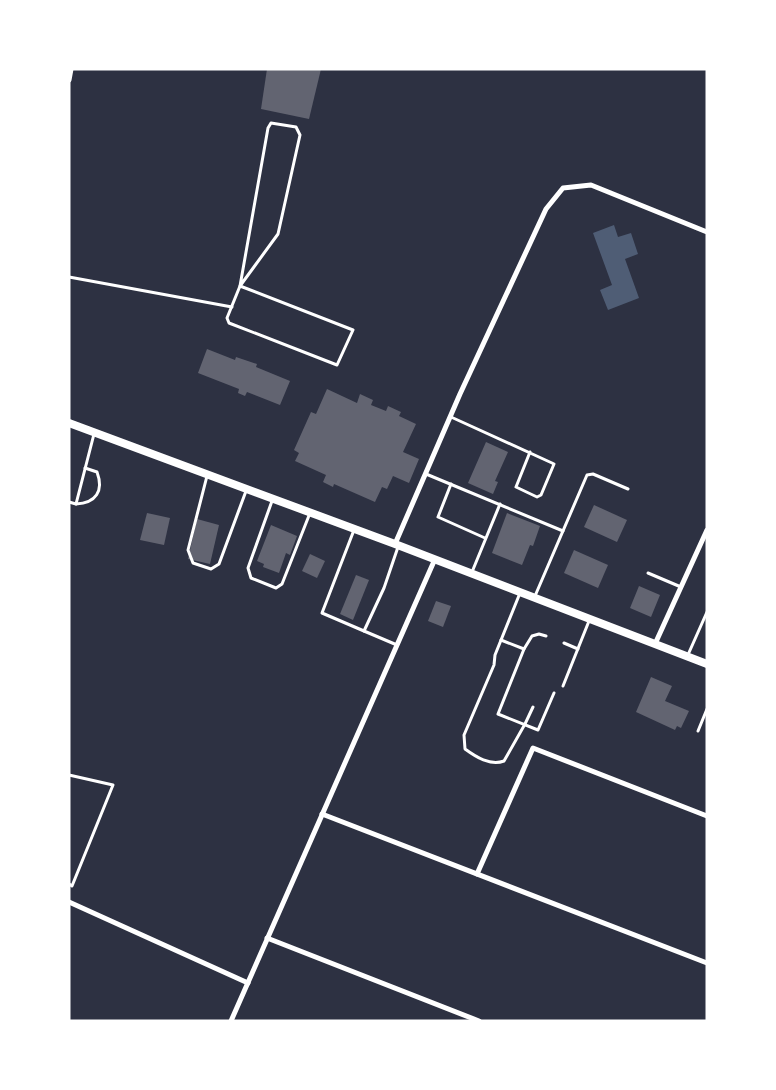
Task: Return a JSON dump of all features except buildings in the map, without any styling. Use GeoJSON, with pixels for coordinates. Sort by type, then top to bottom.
{"type":"FeatureCollection","features":[{"type":"Feature","properties":{"kind":"main road"},"geometry":{"type":"LineString","coordinates":[[69,423],[397,544],[707,664]]}},
{"type":"Feature","properties":{"kind":"street"},"geometry":{"type":"LineString","coordinates":[[69,80],[71,69]]}},
{"type":"Feature","properties":{"kind":"street"},"geometry":{"type":"LineString","coordinates":[[397,544],[451,417],[546,209],[555,195],[563,188],[591,185],[707,232]]}},
{"type":"Feature","properties":{"kind":"street"},"geometry":{"type":"LineString","coordinates":[[655,644],[707,530]]}},
{"type":"Feature","properties":{"kind":"street"},"geometry":{"type":"LineString","coordinates":[[231,1021],[435,559]]}},
{"type":"Feature","properties":{"kind":"street"},"geometry":{"type":"LineString","coordinates":[[477,874],[533,748],[707,816]]}},
{"type":"Feature","properties":{"kind":"street"},"geometry":{"type":"LineString","coordinates":[[322,814],[707,963]]}},
{"type":"Feature","properties":{"kind":"street"},"geometry":{"type":"LineString","coordinates":[[69,902],[248,983]]}},
{"type":"Feature","properties":{"kind":"street"},"geometry":{"type":"LineString","coordinates":[[267,938],[479,1021]]}},
{"type":"Feature","properties":{"kind":"lane"},"geometry":{"type":"LineString","coordinates":[[240,286],[278,234],[300,135],[296,127],[271,123],[268,128],[240,286],[227,318],[229,323],[337,365],[353,330],[240,286]]}},
{"type":"Feature","properties":{"kind":"lane"},"geometry":{"type":"LineString","coordinates":[[69,277],[232,307]]}},
{"type":"Feature","properties":{"kind":"lane"},"geometry":{"type":"LineString","coordinates":[[451,417],[530,452],[554,464],[541,495],[537,497],[516,487],[530,452]]}},
{"type":"Feature","properties":{"kind":"lane"},"geometry":{"type":"LineString","coordinates":[[76,504],[94,433]]}},
{"type":"Feature","properties":{"kind":"lane"},"geometry":{"type":"LineString","coordinates":[[69,502],[88,504],[94,500],[100,482],[97,472],[86,468]]}},
{"type":"Feature","properties":{"kind":"lane"},"geometry":{"type":"LineString","coordinates":[[426,473],[563,531]]}},
{"type":"Feature","properties":{"kind":"lane"},"geometry":{"type":"LineString","coordinates":[[534,598],[587,475],[593,474],[628,489]]}},
{"type":"Feature","properties":{"kind":"lane"},"geometry":{"type":"LineString","coordinates":[[207,475],[188,550],[193,562],[205,568],[211,569],[219,564],[246,489]]}},
{"type":"Feature","properties":{"kind":"lane"},"geometry":{"type":"LineString","coordinates":[[451,484],[438,517],[485,538]]}},
{"type":"Feature","properties":{"kind":"lane"},"geometry":{"type":"LineString","coordinates":[[273,499],[248,568],[251,578],[276,588],[282,584],[310,513]]}},
{"type":"Feature","properties":{"kind":"lane"},"geometry":{"type":"LineString","coordinates":[[471,573],[500,504]]}},
{"type":"Feature","properties":{"kind":"lane"},"geometry":{"type":"LineString","coordinates":[[354,529],[322,613],[397,645]]}},
{"type":"Feature","properties":{"kind":"lane"},"geometry":{"type":"LineString","coordinates":[[364,630],[384,588],[397,544]]}},
{"type":"Feature","properties":{"kind":"lane"},"geometry":{"type":"LineString","coordinates":[[648,573],[681,587]]}},
{"type":"Feature","properties":{"kind":"lane"},"geometry":{"type":"LineString","coordinates":[[521,592],[495,655],[494,665],[464,735],[465,749],[474,756],[496,764],[504,761],[533,707]]}},
{"type":"Feature","properties":{"kind":"lane"},"geometry":{"type":"LineString","coordinates":[[687,657],[707,612]]}},
{"type":"Feature","properties":{"kind":"lane"},"geometry":{"type":"LineString","coordinates":[[562,686],[590,619]]}},
{"type":"Feature","properties":{"kind":"lane"},"geometry":{"type":"LineString","coordinates":[[546,636],[539,634],[532,636],[524,649],[498,714],[538,730],[554,693]]}},
{"type":"Feature","properties":{"kind":"lane"},"geometry":{"type":"LineString","coordinates":[[501,640],[524,649]]}},
{"type":"Feature","properties":{"kind":"lane"},"geometry":{"type":"LineString","coordinates":[[564,643],[578,649]]}},
{"type":"Feature","properties":{"kind":"lane"},"geometry":{"type":"LineString","coordinates":[[698,731],[707,709]]}},
{"type":"Feature","properties":{"kind":"lane"},"geometry":{"type":"LineString","coordinates":[[69,775],[113,785],[72,886],[69,885]]}},
{"type":"Feature","properties":{"kind":"water"},"geometry":{"type":"Polygon","coordinates":[[[614,225],[618,237],[631,233],[638,254],[625,259],[639,298],[608,310],[600,290],[612,285],[593,233],[614,225]]]}}]}
